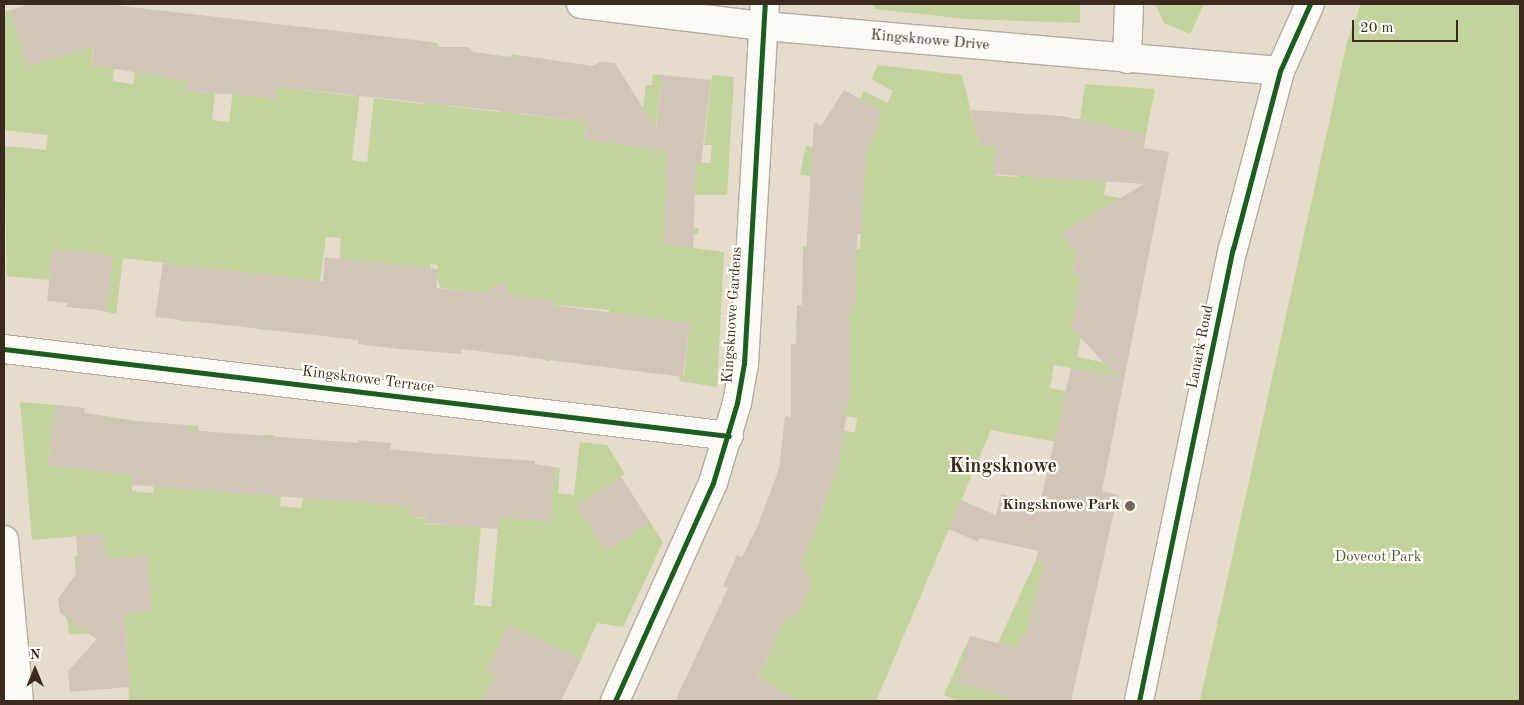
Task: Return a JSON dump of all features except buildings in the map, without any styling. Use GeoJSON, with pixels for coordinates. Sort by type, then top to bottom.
{"type":"FeatureCollection","features":[{"type":"Feature","properties":{"kind":"street","name":"Kingsknowe Drive"},"geometry":{"type":"LineString","coordinates":[[581,4],[765,15],[1127,59],[1280,71]]}},
{"type":"Feature","properties":{"kind":"street"},"geometry":{"type":"LineString","coordinates":[[1127,59],[1129,4]]}},
{"type":"Feature","properties":{"kind":"street","name":"Lanark Road"},"geometry":{"type":"LineString","coordinates":[[1139,701],[1233,249],[1280,71],[1310,4]]}},
{"type":"Feature","properties":{"kind":"street","name":"Kingsknowe Gardens"},"geometry":{"type":"LineString","coordinates":[[615,701],[707,497],[729,436],[744,364],[765,15]]}},
{"type":"Feature","properties":{"kind":"street","name":"Kingsknowe Terrace"},"geometry":{"type":"LineString","coordinates":[[4,349],[729,436]]}},
{"type":"Feature","properties":{"kind":"street"},"geometry":{"type":"LineString","coordinates":[[4,540],[19,701]]}},
{"type":"Feature","properties":{"kind":"green space"},"geometry":{"type":"Polygon","coordinates":[[[61,4],[99,4],[91,64],[114,67],[113,81],[133,84],[135,69],[189,77],[187,91],[207,93],[222,24],[212,120],[229,122],[234,81],[251,95],[276,98],[278,87],[306,65],[303,90],[354,96],[361,40],[366,41],[352,160],[367,162],[374,98],[424,104],[432,42],[437,43],[452,78],[449,106],[500,112],[506,56],[511,57],[512,54],[517,55],[513,84],[522,85],[519,114],[570,120],[577,65],[587,122],[584,138],[640,128],[646,85],[652,85],[653,74],[662,75],[653,149],[682,153],[682,161],[710,163],[712,145],[704,145],[712,75],[734,77],[727,195],[667,194],[674,225],[699,228],[698,234],[664,231],[663,244],[724,252],[717,387],[679,381],[680,376],[684,376],[690,323],[624,315],[607,341],[609,310],[557,305],[551,361],[546,361],[554,300],[507,296],[505,286],[496,286],[492,294],[441,288],[437,278],[438,265],[431,264],[429,277],[400,265],[372,262],[370,281],[339,268],[341,238],[326,237],[320,281],[270,275],[263,330],[258,329],[262,295],[195,267],[188,322],[181,321],[185,284],[174,264],[123,258],[116,314],[99,310],[103,253],[52,249],[49,280],[7,276],[4,146],[46,150],[48,135],[4,130],[4,12],[10,10],[28,66],[76,51],[61,4]]]}},
{"type":"Feature","properties":{"kind":"green space"},"geometry":{"type":"Polygon","coordinates":[[[875,4],[1080,4],[1080,23],[967,19],[874,9],[875,4]]]}},
{"type":"Feature","properties":{"kind":"green space"},"geometry":{"type":"Polygon","coordinates":[[[1155,4],[1204,4],[1190,34],[1164,23],[1155,4]]]}},
{"type":"Feature","properties":{"kind":"green space","name":"Dovecot Park"},"geometry":{"type":"Polygon","coordinates":[[[1361,4],[1520,4],[1520,701],[1200,701],[1347,42],[1361,4]]]}},
{"type":"Feature","properties":{"kind":"green space"},"geometry":{"type":"Polygon","coordinates":[[[878,65],[962,75],[979,145],[996,146],[994,175],[1018,177],[1020,163],[1041,164],[1040,177],[1058,178],[1074,136],[1075,119],[1080,119],[1085,84],[1155,89],[1146,135],[1117,129],[1104,195],[1158,206],[1157,215],[1131,209],[1065,238],[1068,243],[1079,246],[1073,273],[1093,278],[1077,357],[1126,367],[1124,378],[1054,365],[1050,388],[1066,391],[1083,447],[991,430],[876,701],[788,701],[784,692],[757,680],[776,639],[755,600],[789,617],[797,614],[811,586],[750,541],[754,534],[777,544],[783,528],[811,539],[829,491],[778,472],[782,465],[844,431],[855,432],[857,418],[846,416],[849,326],[796,326],[796,320],[824,323],[848,306],[855,306],[856,254],[803,252],[803,246],[860,249],[864,183],[810,180],[810,176],[800,175],[806,145],[856,171],[880,125],[861,116],[868,103],[860,99],[864,91],[887,103],[893,91],[871,79],[878,65]]]}},
{"type":"Feature","properties":{"kind":"green space"},"geometry":{"type":"Polygon","coordinates":[[[20,402],[55,405],[48,465],[99,471],[105,416],[136,421],[132,491],[153,493],[154,478],[185,480],[189,425],[198,426],[197,442],[260,494],[265,435],[274,435],[270,465],[284,467],[280,506],[301,508],[303,496],[332,498],[337,441],[344,442],[352,500],[403,506],[414,452],[409,517],[426,518],[426,524],[448,525],[487,458],[474,605],[491,607],[499,517],[555,467],[560,468],[558,493],[574,495],[580,442],[607,445],[625,474],[577,506],[606,550],[650,522],[663,542],[623,627],[597,623],[581,659],[509,625],[487,672],[547,701],[497,701],[485,695],[482,701],[129,701],[126,633],[69,634],[67,618],[151,611],[146,556],[75,562],[74,556],[106,553],[104,534],[32,540],[20,402]]]}},
{"type":"Feature","properties":{"kind":"green space"},"geometry":{"type":"Polygon","coordinates":[[[1036,560],[1044,563],[1025,638],[1017,648],[998,643],[1036,560]]]}},
{"type":"Feature","properties":{"kind":"green space"},"geometry":{"type":"Polygon","coordinates":[[[970,636],[958,683],[1008,696],[1006,701],[958,701],[944,695],[970,636]]]}},
{"type":"Feature","properties":{"kind":"cycle path"},"geometry":{"type":"LineString","coordinates":[[615,701],[713,483],[737,403],[744,364],[765,4]]}},
{"type":"Feature","properties":{"kind":"cycle path"},"geometry":{"type":"LineString","coordinates":[[1139,701],[1233,249],[1280,71],[1310,4]]}},
{"type":"Feature","properties":{"kind":"cycle path"},"geometry":{"type":"LineString","coordinates":[[4,349],[729,436]]}},
{"type":"Feature","properties":{"kind":"place","name":"Kingsknowe Park"},"geometry":{"type":"Point","coordinates":[1130,506]}},
{"type":"Feature","properties":{"kind":"district","name":"Kingsknowe"},"geometry":{"type":"Point","coordinates":[1003,467]}}]}
